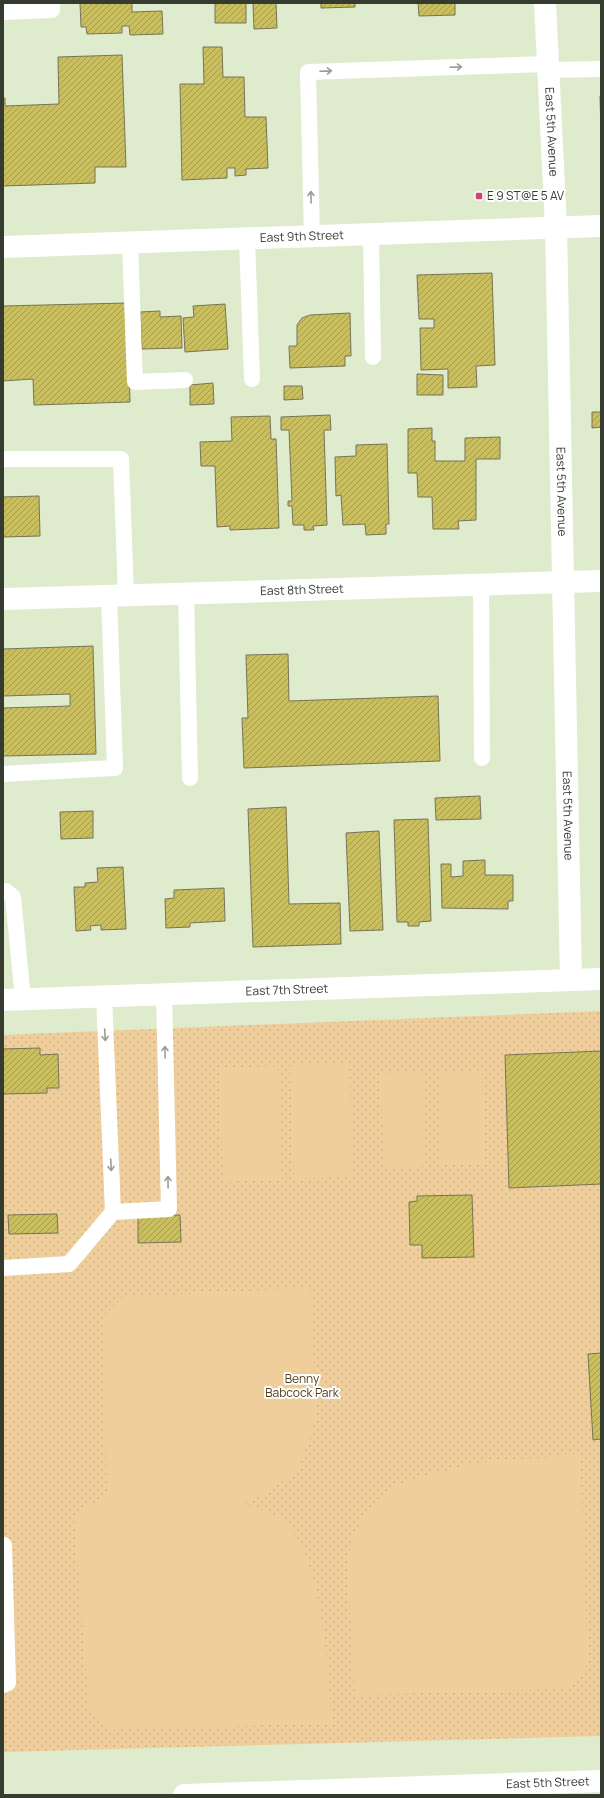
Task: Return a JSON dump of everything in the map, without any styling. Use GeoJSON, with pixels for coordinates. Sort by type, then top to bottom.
{"type":"FeatureCollection","features":[{"type":"Feature","properties":{"kind":"street","name":"East 5th Avenue"},"geometry":{"type":"LineString","coordinates":[[545,3],[556,227],[571,980]]}},
{"type":"Feature","properties":{"kind":"street","name":"East 9th Street"},"geometry":{"type":"LineString","coordinates":[[3,247],[601,226]]}},
{"type":"Feature","properties":{"kind":"street","name":"East 8th Street"},"geometry":{"type":"LineString","coordinates":[[3,599],[601,581]]}},
{"type":"Feature","properties":{"kind":"street","name":"East 7th Street"},"geometry":{"type":"LineString","coordinates":[[13,999],[601,979]]}},
{"type":"Feature","properties":{"kind":"street","name":"East 5th Street"},"geometry":{"type":"LineString","coordinates":[[184,1795],[434,1791],[601,1781]]}},
{"type":"Feature","properties":{"kind":"lane"},"geometry":{"type":"LineString","coordinates":[[3,12],[52,10],[52,3]]}},
{"type":"Feature","properties":{"kind":"lane"},"geometry":{"type":"LineString","coordinates":[[312,236],[308,72],[548,67],[601,69]]}},
{"type":"Feature","properties":{"kind":"lane"},"geometry":{"type":"LineString","coordinates":[[371,234],[373,357]]}},
{"type":"Feature","properties":{"kind":"lane"},"geometry":{"type":"LineString","coordinates":[[248,238],[252,378]]}},
{"type":"Feature","properties":{"kind":"lane"},"geometry":{"type":"LineString","coordinates":[[130,242],[135,382],[185,380]]}},
{"type":"Feature","properties":{"kind":"lane"},"geometry":{"type":"LineString","coordinates":[[3,459],[121,459],[114,768],[3,774]]}},
{"type":"Feature","properties":{"kind":"lane"},"geometry":{"type":"LineString","coordinates":[[481,584],[482,758]]}},
{"type":"Feature","properties":{"kind":"lane"},"geometry":{"type":"LineString","coordinates":[[186,593],[190,778]]}},
{"type":"Feature","properties":{"kind":"lane"},"geometry":{"type":"LineString","coordinates":[[3,891],[6,891],[13,896],[13,999]]}},
{"type":"Feature","properties":{"kind":"lane"},"geometry":{"type":"LineString","coordinates":[[113,1212],[169,1209],[164,994]]}},
{"type":"Feature","properties":{"kind":"lane"},"geometry":{"type":"LineString","coordinates":[[3,1268],[69,1264],[113,1212],[104,996]]}},
{"type":"Feature","properties":{"kind":"lane"},"geometry":{"type":"LineString","coordinates":[[3,1545],[8,1683],[3,1684]]}},
{"type":"Feature","properties":{"kind":"green space","name":"Benny Babcock Park"},"geometry":{"type":"Polygon","coordinates":[[[601,1011],[601,1736],[3,1752],[3,1035],[601,1011]]]}},
{"type":"Feature","properties":{"kind":"green space"},"geometry":{"type":"Polygon","coordinates":[[[349,1064],[353,1177],[294,1179],[290,1066],[349,1064]]]}},
{"type":"Feature","properties":{"kind":"green space"},"geometry":{"type":"Polygon","coordinates":[[[278,1066],[282,1179],[223,1182],[219,1068],[278,1066]]]}},
{"type":"Feature","properties":{"kind":"green space"},"geometry":{"type":"Polygon","coordinates":[[[482,1070],[485,1163],[441,1165],[439,1072],[482,1070]]]}},
{"type":"Feature","properties":{"kind":"green space"},"geometry":{"type":"Polygon","coordinates":[[[424,1073],[426,1166],[384,1167],[380,1074],[424,1073]]]}},
{"type":"Feature","properties":{"kind":"green space"},"geometry":{"type":"Polygon","coordinates":[[[310,1288],[316,1394],[315,1418],[310,1438],[300,1465],[288,1478],[257,1498],[242,1503],[270,1513],[279,1518],[294,1534],[305,1556],[314,1583],[325,1643],[332,1723],[113,1730],[89,1709],[74,1517],[107,1493],[102,1318],[123,1297],[310,1288]]]}},
{"type":"Feature","properties":{"kind":"green space"},"geometry":{"type":"Polygon","coordinates":[[[561,1454],[580,1454],[588,1664],[566,1689],[355,1695],[347,1564],[356,1532],[366,1513],[380,1497],[389,1490],[397,1485],[410,1481],[474,1464],[499,1460],[552,1458],[561,1454]]]}},
{"type":"Feature","properties":{"kind":"building"},"geometry":{"type":"Polygon","coordinates":[[[80,3],[132,3],[132,12],[162,11],[163,34],[130,35],[129,26],[122,26],[122,33],[87,34],[86,27],[81,27],[80,3]]]}},
{"type":"Feature","properties":{"kind":"building"},"geometry":{"type":"Polygon","coordinates":[[[215,3],[246,3],[246,23],[215,23],[215,3]]]}},
{"type":"Feature","properties":{"kind":"building"},"geometry":{"type":"Polygon","coordinates":[[[253,3],[276,3],[277,28],[254,29],[253,3]]]}},
{"type":"Feature","properties":{"kind":"building"},"geometry":{"type":"Polygon","coordinates":[[[321,3],[355,3],[355,7],[321,8],[321,3]]]}},
{"type":"Feature","properties":{"kind":"building"},"geometry":{"type":"Polygon","coordinates":[[[418,3],[455,3],[455,15],[419,16],[418,3]]]}},
{"type":"Feature","properties":{"kind":"building"},"geometry":{"type":"Polygon","coordinates":[[[203,47],[222,47],[223,77],[244,77],[245,117],[266,117],[268,168],[246,169],[246,175],[235,176],[235,168],[227,168],[227,178],[182,180],[180,84],[204,84],[203,47]]]}},
{"type":"Feature","properties":{"kind":"building"},"geometry":{"type":"Polygon","coordinates":[[[122,55],[126,167],[95,167],[95,183],[3,186],[3,98],[5,98],[5,106],[59,104],[58,57],[122,55]]]}},
{"type":"Feature","properties":{"kind":"building"},"geometry":{"type":"Polygon","coordinates":[[[600,96],[601,96],[601,135],[600,96]]]}},
{"type":"Feature","properties":{"kind":"building"},"geometry":{"type":"Polygon","coordinates":[[[492,273],[495,365],[476,366],[477,387],[448,388],[448,369],[421,370],[420,328],[434,328],[434,319],[419,319],[417,275],[492,273]]]}},
{"type":"Feature","properties":{"kind":"building"},"geometry":{"type":"Polygon","coordinates":[[[127,303],[130,402],[34,405],[33,379],[3,381],[3,306],[127,303]]]}},
{"type":"Feature","properties":{"kind":"building"},"geometry":{"type":"Polygon","coordinates":[[[225,304],[228,349],[185,352],[183,318],[194,317],[193,306],[225,304]]]}},
{"type":"Feature","properties":{"kind":"building"},"geometry":{"type":"Polygon","coordinates":[[[160,311],[160,317],[181,316],[182,348],[142,349],[140,312],[160,311]]]}},
{"type":"Feature","properties":{"kind":"building"},"geometry":{"type":"Polygon","coordinates":[[[350,313],[351,356],[345,356],[345,366],[290,368],[289,346],[297,346],[297,325],[302,318],[310,315],[350,313]]]}},
{"type":"Feature","properties":{"kind":"building"},"geometry":{"type":"Polygon","coordinates":[[[417,374],[443,375],[443,395],[417,395],[417,374]]]}},
{"type":"Feature","properties":{"kind":"building"},"geometry":{"type":"Polygon","coordinates":[[[213,383],[214,404],[190,405],[190,385],[213,383]]]}},
{"type":"Feature","properties":{"kind":"building"},"geometry":{"type":"Polygon","coordinates":[[[284,386],[302,386],[303,399],[284,400],[284,386]]]}},
{"type":"Feature","properties":{"kind":"building"},"geometry":{"type":"Polygon","coordinates":[[[592,412],[601,412],[601,427],[592,428],[592,412]]]}},
{"type":"Feature","properties":{"kind":"building"},"geometry":{"type":"Polygon","coordinates":[[[330,415],[331,430],[324,430],[327,525],[313,526],[314,530],[304,530],[304,525],[293,525],[292,506],[288,506],[288,501],[292,501],[289,430],[281,430],[281,417],[330,415]]]}},
{"type":"Feature","properties":{"kind":"building"},"geometry":{"type":"Polygon","coordinates":[[[270,416],[271,439],[276,439],[279,528],[230,530],[230,526],[217,527],[215,466],[201,466],[200,442],[232,441],[231,417],[270,416]]]}},
{"type":"Feature","properties":{"kind":"building"},"geometry":{"type":"Polygon","coordinates":[[[432,428],[432,441],[435,441],[435,461],[465,461],[465,438],[500,437],[500,459],[476,459],[476,520],[458,521],[459,529],[433,529],[432,497],[418,497],[417,473],[408,473],[408,429],[432,428]]]}},
{"type":"Feature","properties":{"kind":"building"},"geometry":{"type":"Polygon","coordinates":[[[387,444],[389,524],[386,524],[386,534],[366,535],[365,524],[343,525],[341,495],[336,496],[335,457],[356,456],[356,445],[387,444]]]}},
{"type":"Feature","properties":{"kind":"building"},"geometry":{"type":"Polygon","coordinates":[[[39,496],[40,536],[3,537],[3,497],[39,496]]]}},
{"type":"Feature","properties":{"kind":"building"},"geometry":{"type":"Polygon","coordinates":[[[93,646],[96,754],[3,756],[3,708],[70,706],[70,694],[3,696],[3,649],[93,646]]]}},
{"type":"Feature","properties":{"kind":"building"},"geometry":{"type":"Polygon","coordinates":[[[288,654],[289,701],[438,696],[440,761],[244,768],[242,718],[248,718],[246,655],[288,654]]]}},
{"type":"Feature","properties":{"kind":"building"},"geometry":{"type":"Polygon","coordinates":[[[480,796],[481,819],[436,820],[435,798],[480,796]]]}},
{"type":"Feature","properties":{"kind":"building"},"geometry":{"type":"Polygon","coordinates":[[[286,807],[289,904],[340,903],[341,944],[253,947],[248,809],[286,807]]]}},
{"type":"Feature","properties":{"kind":"building"},"geometry":{"type":"Polygon","coordinates":[[[93,811],[93,838],[61,839],[60,812],[93,811]]]}},
{"type":"Feature","properties":{"kind":"building"},"geometry":{"type":"Polygon","coordinates":[[[428,819],[431,921],[419,922],[419,926],[408,926],[408,922],[397,922],[394,820],[428,819]]]}},
{"type":"Feature","properties":{"kind":"building"},"geometry":{"type":"Polygon","coordinates":[[[379,831],[383,930],[350,931],[346,833],[379,831]]]}},
{"type":"Feature","properties":{"kind":"building"},"geometry":{"type":"Polygon","coordinates":[[[485,860],[485,875],[513,875],[513,901],[508,901],[508,909],[442,908],[441,864],[451,864],[451,877],[463,876],[463,861],[485,860]]]}},
{"type":"Feature","properties":{"kind":"building"},"geometry":{"type":"Polygon","coordinates":[[[123,867],[126,929],[101,930],[101,925],[90,926],[91,930],[76,931],[74,887],[85,887],[85,883],[98,882],[97,868],[123,867]]]}},
{"type":"Feature","properties":{"kind":"building"},"geometry":{"type":"Polygon","coordinates":[[[224,888],[225,921],[190,923],[190,927],[166,928],[165,899],[174,898],[174,890],[224,888]]]}},
{"type":"Feature","properties":{"kind":"building"},"geometry":{"type":"Polygon","coordinates":[[[40,1048],[40,1055],[58,1054],[59,1088],[47,1088],[47,1093],[3,1094],[3,1049],[40,1048]]]}},
{"type":"Feature","properties":{"kind":"building"},"geometry":{"type":"Polygon","coordinates":[[[601,1051],[601,1184],[509,1188],[505,1055],[601,1051]]]}},
{"type":"Feature","properties":{"kind":"building"},"geometry":{"type":"Polygon","coordinates":[[[472,1195],[474,1257],[422,1258],[422,1245],[410,1245],[409,1202],[417,1201],[417,1196],[472,1195]]]}},
{"type":"Feature","properties":{"kind":"building"},"geometry":{"type":"Polygon","coordinates":[[[57,1214],[58,1233],[9,1234],[8,1215],[57,1214]]]}},
{"type":"Feature","properties":{"kind":"building"},"geometry":{"type":"Polygon","coordinates":[[[180,1215],[181,1242],[138,1243],[138,1216],[180,1215]]]}},
{"type":"Feature","properties":{"kind":"building"},"geometry":{"type":"Polygon","coordinates":[[[601,1353],[601,1439],[593,1440],[588,1354],[601,1353]]]}},
{"type":"Feature","properties":{"kind":"place","name":"E 9 ST@E 5 AV"},"geometry":{"type":"Point","coordinates":[479,196]}}]}
